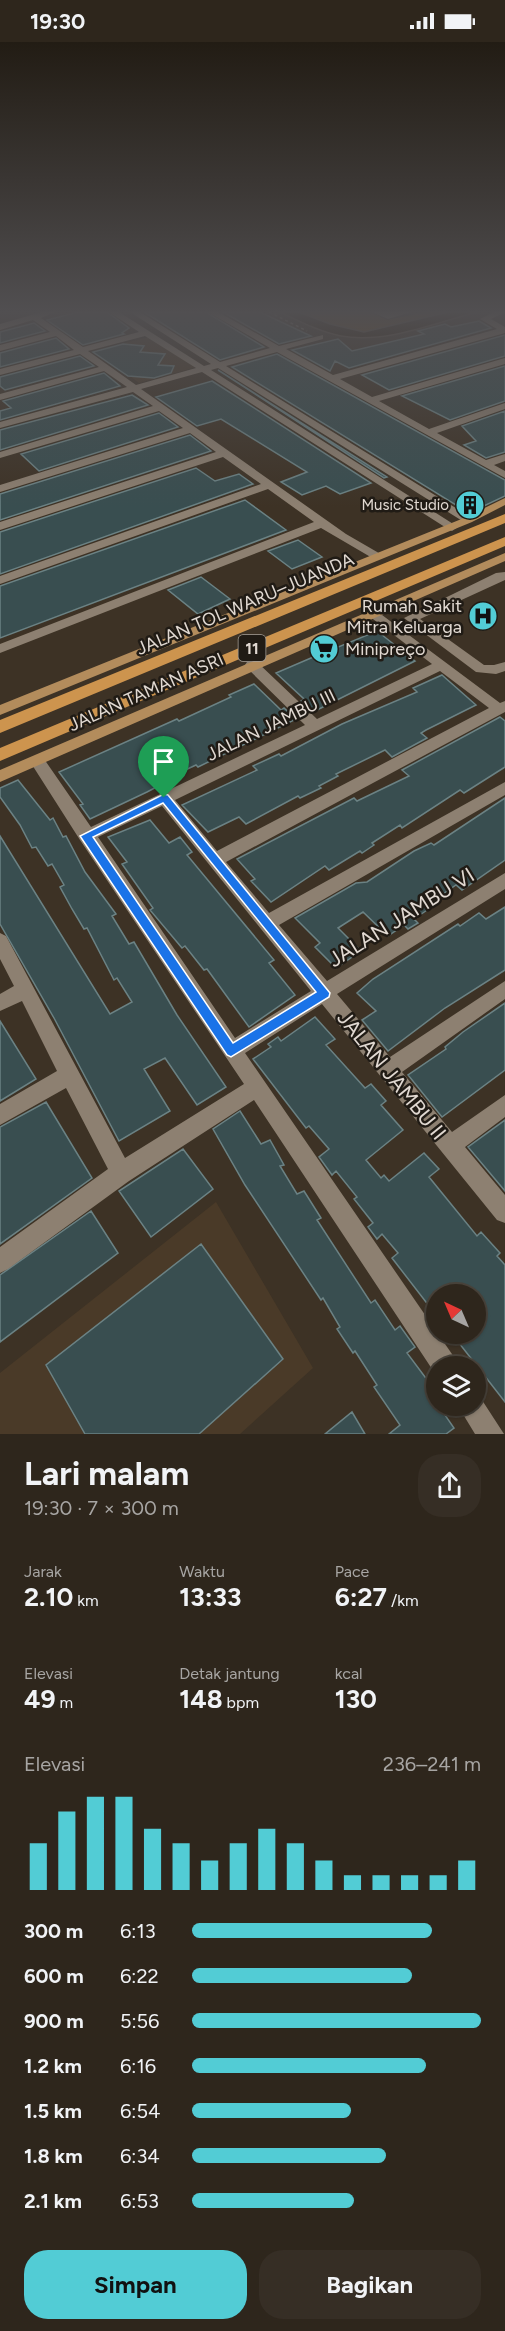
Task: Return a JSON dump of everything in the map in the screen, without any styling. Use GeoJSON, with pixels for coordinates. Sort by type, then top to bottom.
{"type":"FeatureCollection","features":[{"type":"Feature","properties":{"kind":"highway","name":"JALAN TOL WARU–JUANDA"},"geometry":{"type":"LineString","coordinates":[[0,727],[505,517]]}},
{"type":"Feature","properties":{"kind":"highway","name":"11"},"geometry":{"type":"LineString","coordinates":[[0,755],[505,541]]}},
{"type":"Feature","properties":{"kind":"main road"},"geometry":{"type":"LineString","coordinates":[[0,710],[452,527],[505,501]]}},
{"type":"Feature","properties":{"kind":"main road","name":"JALAN TAMAN ASRI"},"geometry":{"type":"LineString","coordinates":[[0,776],[252,665],[504,558]]}},
{"type":"Feature","properties":{"kind":"street"},"geometry":{"type":"LineString","coordinates":[[0,398],[74,377]]}},
{"type":"Feature","properties":{"kind":"street"},"geometry":{"type":"LineString","coordinates":[[118,377],[323,523],[342,537],[347,545],[374,557]]}},
{"type":"Feature","properties":{"kind":"street"},"geometry":{"type":"LineString","coordinates":[[0,425],[174,377]]}},
{"type":"Feature","properties":{"kind":"street"},"geometry":{"type":"LineString","coordinates":[[216,377],[452,527]]}},
{"type":"Feature","properties":{"kind":"street"},"geometry":{"type":"LineString","coordinates":[[238,377],[468,520]]}},
{"type":"Feature","properties":{"kind":"street"},"geometry":{"type":"LineString","coordinates":[[373,400],[451,377]]}},
{"type":"Feature","properties":{"kind":"street"},"geometry":{"type":"LineString","coordinates":[[334,378],[505,475]]}},
{"type":"Feature","properties":{"kind":"street"},"geometry":{"type":"LineString","coordinates":[[430,432],[505,406]]}},
{"type":"Feature","properties":{"kind":"street"},"geometry":{"type":"LineString","coordinates":[[0,455],[161,407]]}},
{"type":"Feature","properties":{"kind":"street"},"geometry":{"type":"LineString","coordinates":[[0,489],[192,429]]}},
{"type":"Feature","properties":{"kind":"street"},"geometry":{"type":"LineString","coordinates":[[0,526],[224,453]]}},
{"type":"Feature","properties":{"kind":"street"},"geometry":{"type":"LineString","coordinates":[[486,464],[505,457]]}},
{"type":"Feature","properties":{"kind":"street"},"geometry":{"type":"LineString","coordinates":[[0,580],[270,485]]}},
{"type":"Feature","properties":{"kind":"street"},"geometry":{"type":"LineString","coordinates":[[0,649],[323,523]]}},
{"type":"Feature","properties":{"kind":"street"},"geometry":{"type":"LineString","coordinates":[[505,576],[500,576],[411,618],[481,669],[496,670],[505,666]]}},
{"type":"Feature","properties":{"kind":"street"},"geometry":{"type":"LineString","coordinates":[[402,601],[418,613]]}},
{"type":"Feature","properties":{"kind":"street"},"geometry":{"type":"LineString","coordinates":[[215,860],[502,707],[441,665],[374,613]]}},
{"type":"Feature","properties":{"kind":"street"},"geometry":{"type":"LineString","coordinates":[[252,665],[315,726]]}},
{"type":"Feature","properties":{"kind":"street","name":"JALAN JAMBU III"},"geometry":{"type":"LineString","coordinates":[[86,836],[441,665]]}},
{"type":"Feature","properties":{"kind":"street"},"geometry":{"type":"LineString","coordinates":[[37,760],[438,1356]]}},
{"type":"Feature","properties":{"kind":"street"},"geometry":{"type":"LineString","coordinates":[[267,924],[505,788]]}},
{"type":"Feature","properties":{"kind":"street","name":"JALAN JAMBU II"},"geometry":{"type":"LineString","coordinates":[[164,798],[505,1212]]}},
{"type":"Feature","properties":{"kind":"street","name":"JALAN JAMBU VI"},"geometry":{"type":"LineString","coordinates":[[231,1051],[505,880]]}},
{"type":"Feature","properties":{"kind":"street"},"geometry":{"type":"LineString","coordinates":[[0,941],[120,1173]]}},
{"type":"Feature","properties":{"kind":"street"},"geometry":{"type":"LineString","coordinates":[[388,1070],[505,989]]}},
{"type":"Feature","properties":{"kind":"street"},"geometry":{"type":"LineString","coordinates":[[0,1003],[25,990]]}},
{"type":"Feature","properties":{"kind":"street"},"geometry":{"type":"LineString","coordinates":[[0,1115],[68,1076]]}},
{"type":"Feature","properties":{"kind":"street"},"geometry":{"type":"LineString","coordinates":[[0,1261],[120,1173],[257,1087]]}},
{"type":"Feature","properties":{"kind":"street"},"geometry":{"type":"LineString","coordinates":[[450,1146],[505,1105]]}},
{"type":"Feature","properties":{"kind":"street"},"geometry":{"type":"LineString","coordinates":[[478,1416],[490,1434]]}},
{"type":"Feature","properties":{"kind":"shaded area"},"geometry":{"type":"Polygon","coordinates":[[[131,377],[161,377],[139,383],[131,377]]]}},
{"type":"Feature","properties":{"kind":"shaded area"},"geometry":{"type":"Polygon","coordinates":[[[216,1202],[313,1368],[240,1434],[0,1434],[0,1373],[216,1202]]]}},
{"type":"Feature","properties":{"kind":"building"},"geometry":{"type":"Polygon","coordinates":[[[0,377],[53,377],[5,390],[0,386],[0,377]]]}},
{"type":"Feature","properties":{"kind":"building"},"geometry":{"type":"Polygon","coordinates":[[[90,377],[109,377],[120,386],[0,420],[0,411],[11,408],[3,401],[90,377]]]}},
{"type":"Feature","properties":{"kind":"building"},"geometry":{"type":"Polygon","coordinates":[[[229,377],[387,477],[384,478],[229,377]]]}},
{"type":"Feature","properties":{"kind":"building"},"geometry":{"type":"Polygon","coordinates":[[[248,377],[319,377],[505,480],[505,496],[469,513],[248,377]]]}},
{"type":"Feature","properties":{"kind":"building"},"geometry":{"type":"Polygon","coordinates":[[[366,377],[433,377],[389,390],[366,377]]]}},
{"type":"Feature","properties":{"kind":"building"},"geometry":{"type":"Polygon","coordinates":[[[467,377],[505,377],[505,401],[450,420],[402,396],[467,377]]]}},
{"type":"Feature","properties":{"kind":"building"},"geometry":{"type":"Polygon","coordinates":[[[212,381],[371,483],[340,494],[326,486],[302,495],[281,482],[307,472],[221,419],[197,426],[156,397],[212,381]]]}},
{"type":"Feature","properties":{"kind":"building"},"geometry":{"type":"Polygon","coordinates":[[[132,395],[148,405],[0,450],[0,430],[132,395]]]}},
{"type":"Feature","properties":{"kind":"building"},"geometry":{"type":"Polygon","coordinates":[[[505,411],[505,452],[486,458],[464,445],[476,441],[462,426],[505,411]]]}},
{"type":"Feature","properties":{"kind":"building"},"geometry":{"type":"Polygon","coordinates":[[[159,413],[178,427],[39,471],[21,454],[159,413]]]}},
{"type":"Feature","properties":{"kind":"building"},"geometry":{"type":"Polygon","coordinates":[[[190,435],[211,451],[0,520],[0,494],[190,435]]]}},
{"type":"Feature","properties":{"kind":"building"},"geometry":{"type":"Polygon","coordinates":[[[196,468],[215,481],[239,474],[253,484],[0,574],[0,532],[196,468]]]}},
{"type":"Feature","properties":{"kind":"building"},"geometry":{"type":"Polygon","coordinates":[[[245,500],[286,530],[0,638],[0,586],[245,500]]]}},
{"type":"Feature","properties":{"kind":"building"},"geometry":{"type":"Polygon","coordinates":[[[298,540],[322,557],[292,569],[268,551],[298,540]]]}},
{"type":"Feature","properties":{"kind":"building"},"geometry":{"type":"Polygon","coordinates":[[[201,577],[230,599],[198,614],[168,590],[201,577]]]}},
{"type":"Feature","properties":{"kind":"building"},"geometry":{"type":"Polygon","coordinates":[[[377,631],[415,661],[313,712],[301,701],[304,699],[276,673],[318,655],[313,651],[330,644],[336,648],[377,631]]]}},
{"type":"Feature","properties":{"kind":"building"},"geometry":{"type":"Polygon","coordinates":[[[442,675],[476,705],[421,733],[427,738],[392,757],[385,750],[336,774],[338,776],[319,786],[321,788],[300,798],[298,796],[246,824],[239,817],[208,832],[182,805],[257,770],[253,766],[279,754],[281,756],[342,724],[417,692],[413,688],[442,675]]]}},
{"type":"Feature","properties":{"kind":"building"},"geometry":{"type":"Polygon","coordinates":[[[254,684],[281,710],[284,708],[296,719],[198,767],[196,765],[168,778],[170,780],[90,819],[80,805],[83,804],[59,772],[177,719],[179,721],[254,684]]]}},
{"type":"Feature","properties":{"kind":"building"},"geometry":{"type":"Polygon","coordinates":[[[500,717],[505,721],[505,767],[464,793],[460,790],[402,828],[400,825],[372,843],[374,845],[362,853],[360,851],[329,870],[325,866],[271,902],[251,881],[255,879],[237,859],[354,798],[357,801],[409,776],[402,770],[500,717]]]}},
{"type":"Feature","properties":{"kind":"building"},"geometry":{"type":"Polygon","coordinates":[[[18,780],[50,820],[53,818],[63,837],[66,836],[85,872],[116,914],[112,916],[129,944],[134,942],[177,1015],[226,1087],[197,1105],[165,1058],[144,1069],[170,1111],[119,1141],[54,1018],[0,924],[0,836],[110,1014],[132,1002],[117,978],[114,980],[87,928],[84,929],[72,909],[60,887],[64,885],[52,864],[48,866],[36,847],[32,848],[20,825],[0,797],[0,788],[18,780]]]}},
{"type":"Feature","properties":{"kind":"building"},"geometry":{"type":"Polygon","coordinates":[[[505,798],[505,860],[462,890],[456,885],[433,901],[436,904],[414,919],[418,923],[408,929],[404,925],[388,936],[363,912],[338,928],[361,951],[336,968],[315,947],[320,943],[295,918],[356,883],[367,882],[414,851],[431,843],[434,845],[505,798]]]}},
{"type":"Feature","properties":{"kind":"building"},"geometry":{"type":"Polygon","coordinates":[[[150,820],[169,843],[180,837],[192,852],[187,855],[274,960],[269,963],[295,995],[249,1027],[207,969],[204,970],[185,946],[182,948],[150,910],[153,908],[122,864],[127,862],[108,837],[150,820]]]}},
{"type":"Feature","properties":{"kind":"building"},"geometry":{"type":"Polygon","coordinates":[[[505,907],[505,970],[445,1008],[388,1051],[362,1020],[376,1011],[357,993],[373,979],[458,924],[460,926],[479,913],[486,919],[505,907]]]}},
{"type":"Feature","properties":{"kind":"building"},"geometry":{"type":"Polygon","coordinates":[[[505,1003],[505,1070],[442,1117],[408,1075],[505,1003]]]}},
{"type":"Feature","properties":{"kind":"building"},"geometry":{"type":"Polygon","coordinates":[[[315,1017],[335,1039],[326,1045],[365,1088],[371,1084],[386,1101],[381,1105],[403,1130],[366,1160],[381,1178],[384,1175],[389,1181],[424,1153],[439,1169],[429,1177],[477,1236],[481,1232],[500,1253],[497,1256],[505,1265],[505,1402],[486,1378],[486,1356],[469,1356],[460,1344],[486,1344],[486,1284],[426,1284],[426,1302],[392,1258],[398,1253],[382,1234],[377,1239],[368,1227],[373,1223],[354,1199],[357,1197],[336,1171],[332,1175],[319,1157],[329,1149],[309,1126],[306,1128],[253,1059],[271,1047],[268,1044],[278,1037],[281,1041],[315,1017]]]}},
{"type":"Feature","properties":{"kind":"building"},"geometry":{"type":"Polygon","coordinates":[[[0,1021],[36,1079],[0,1101],[0,1021]]]}},
{"type":"Feature","properties":{"kind":"building"},"geometry":{"type":"Polygon","coordinates":[[[46,1102],[92,1178],[0,1244],[0,1127],[46,1102]]]}},
{"type":"Feature","properties":{"kind":"building"},"geometry":{"type":"Polygon","coordinates":[[[240,1111],[261,1144],[270,1140],[284,1165],[280,1166],[297,1194],[304,1191],[321,1218],[317,1220],[371,1303],[375,1300],[395,1330],[400,1326],[415,1347],[407,1353],[426,1378],[426,1416],[446,1416],[454,1428],[446,1434],[389,1434],[400,1425],[374,1387],[377,1385],[355,1351],[353,1353],[337,1329],[340,1327],[323,1298],[321,1300],[245,1185],[213,1129],[240,1111]]]}},
{"type":"Feature","properties":{"kind":"building"},"geometry":{"type":"Polygon","coordinates":[[[505,1120],[505,1191],[468,1147],[505,1120]]]}},
{"type":"Feature","properties":{"kind":"building"},"geometry":{"type":"Polygon","coordinates":[[[183,1149],[213,1189],[151,1237],[119,1191],[183,1149]]]}},
{"type":"Feature","properties":{"kind":"building"},"geometry":{"type":"Polygon","coordinates":[[[91,1211],[118,1253],[0,1342],[0,1275],[91,1211]]]}},
{"type":"Feature","properties":{"kind":"building"},"geometry":{"type":"Polygon","coordinates":[[[201,1244],[283,1359],[199,1434],[85,1434],[46,1365],[201,1244]]]}},
{"type":"Feature","properties":{"kind":"building"},"geometry":{"type":"Polygon","coordinates":[[[352,1412],[365,1434],[325,1434],[352,1412]]]}},
{"type":"Feature","properties":{"kind":"place","name":"Music Studio"},"geometry":{"type":"Point","coordinates":[470,505]}},
{"type":"Feature","properties":{"kind":"place","name":"Rumah Sakit Mitra Keluarga"},"geometry":{"type":"Point","coordinates":[483,616]}},
{"type":"Feature","properties":{"kind":"place","name":"Minipreço"},"geometry":{"type":"Point","coordinates":[324,649]}},
{"type":"Feature","properties":{"kind":"route"},"geometry":{"type":"LineString","coordinates":[[164,798],[324,993],[231,1051],[86,836],[164,798]]}}]}
